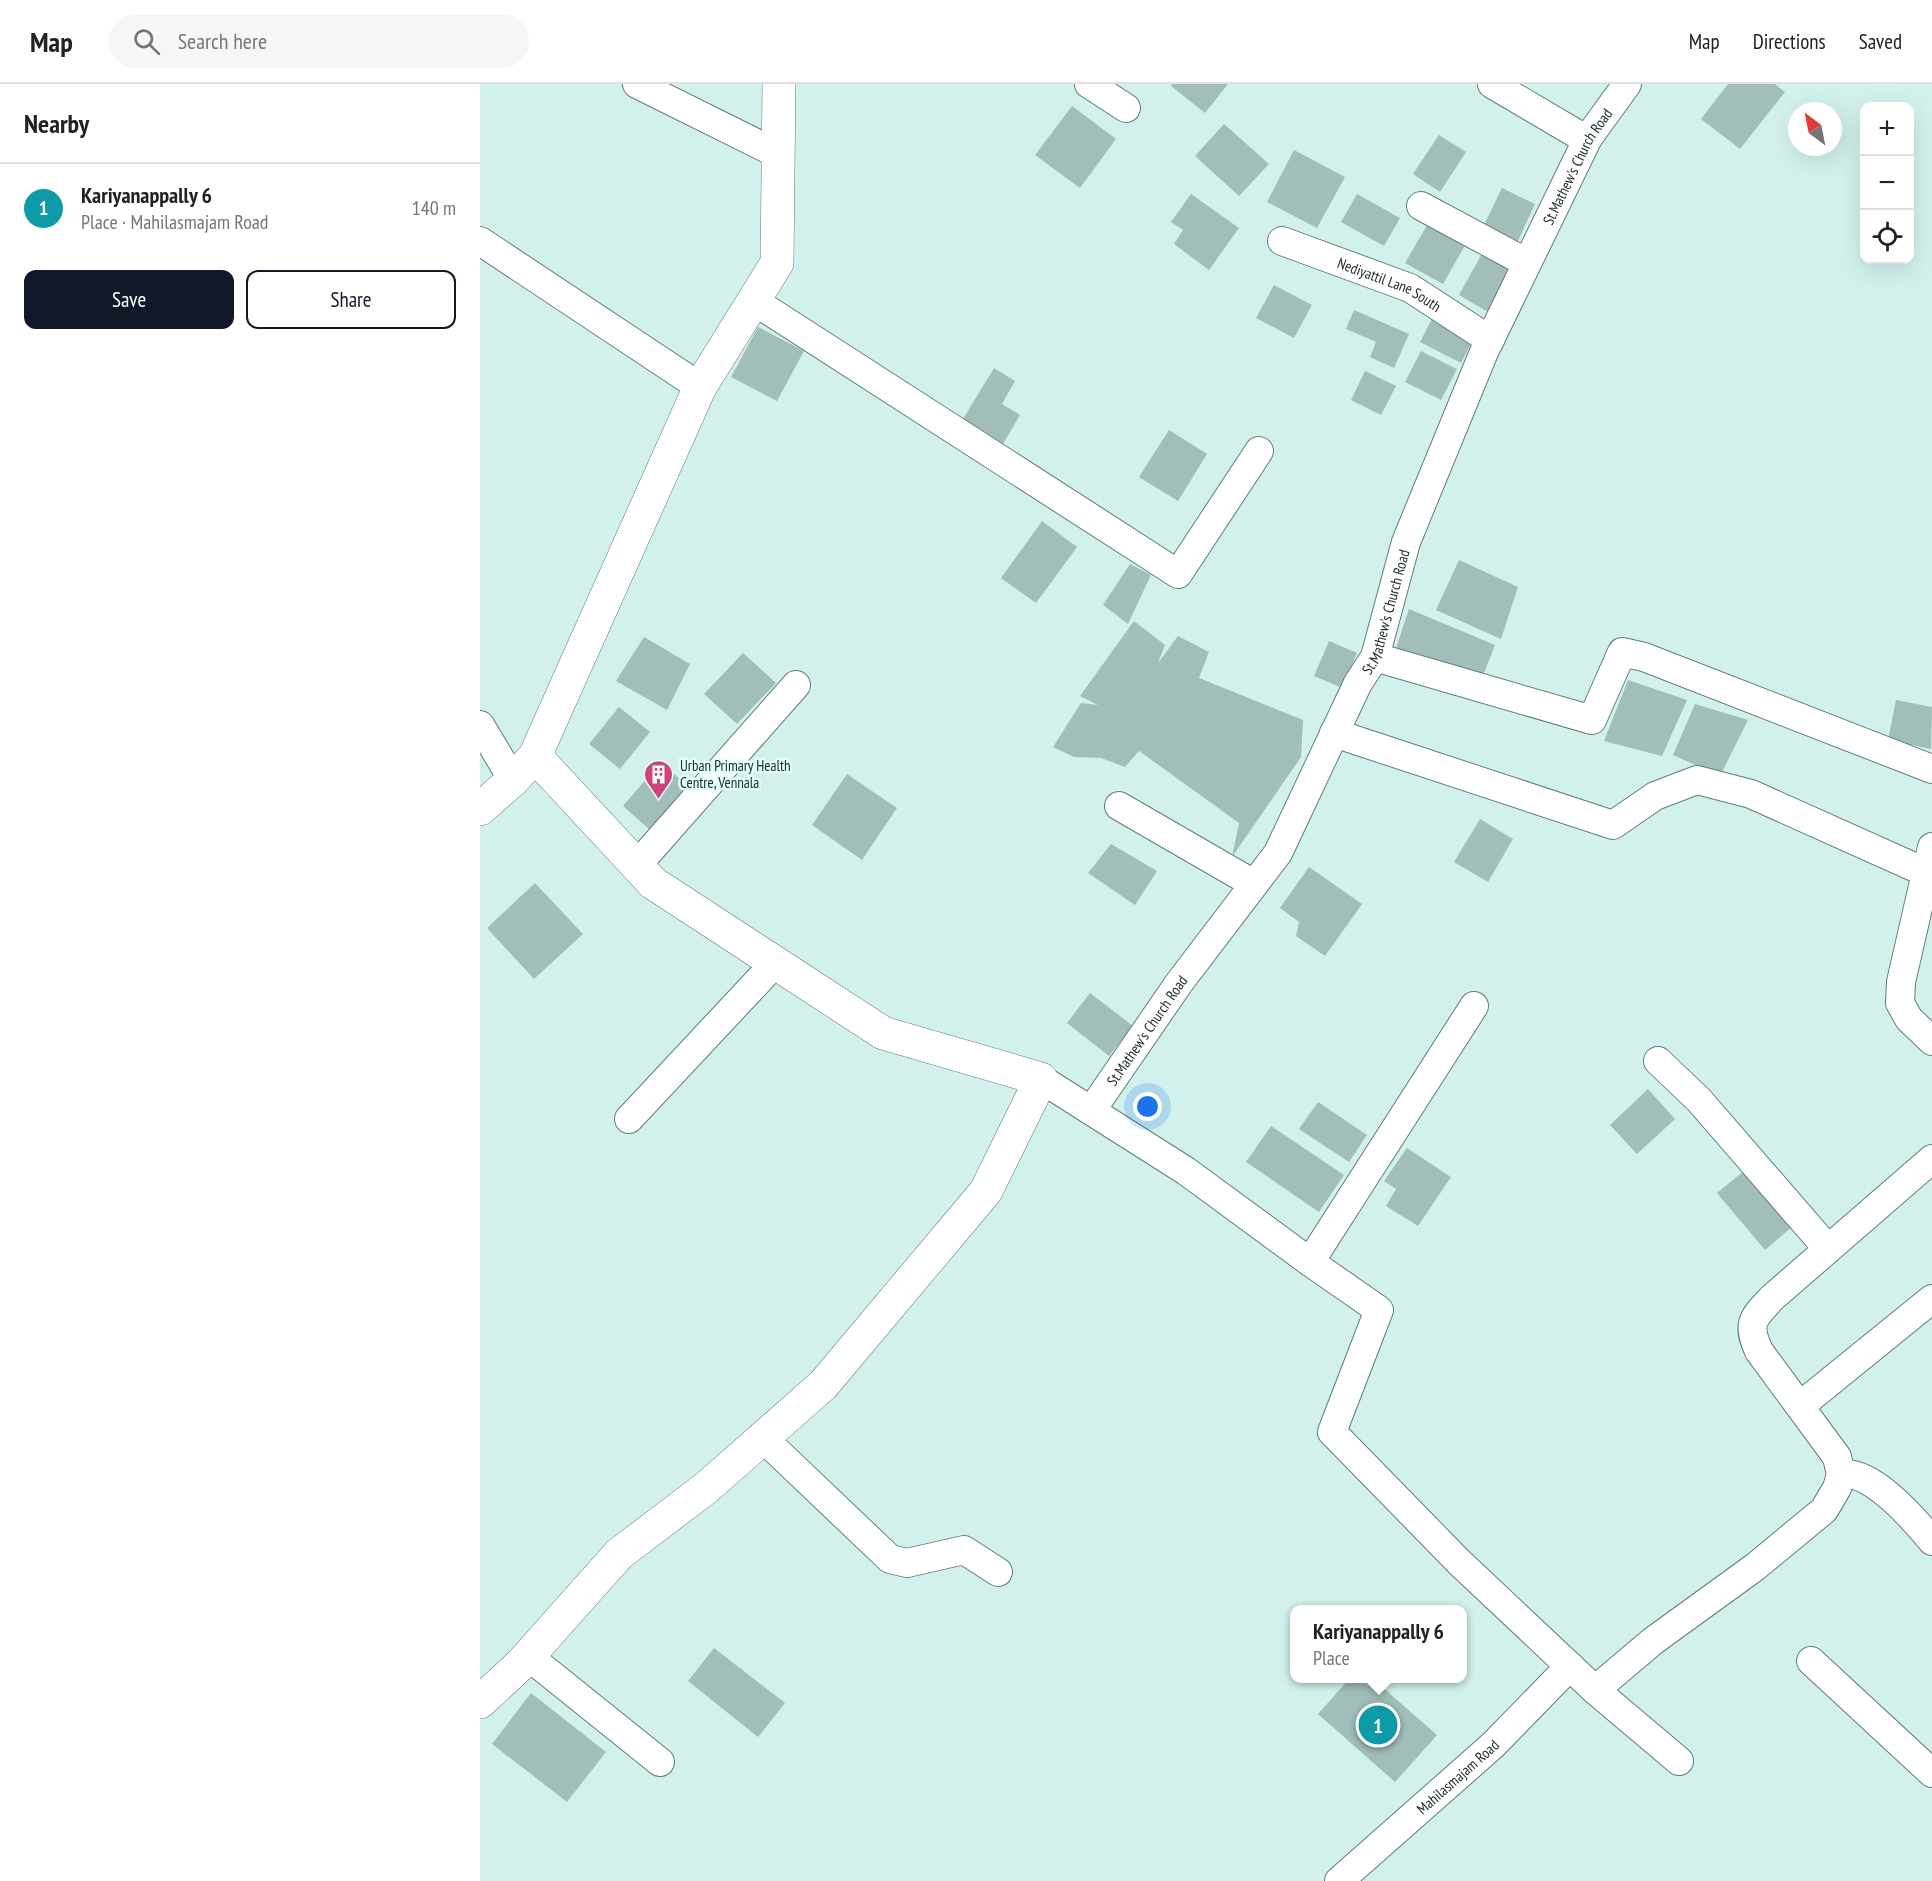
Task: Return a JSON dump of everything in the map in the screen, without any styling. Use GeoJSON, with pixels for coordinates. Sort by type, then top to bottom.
{"type":"FeatureCollection","features":[{"type":"Feature","properties":{"kind":"street"},"geometry":{"type":"LineString","coordinates":[[637,84],[778,154]]}},
{"type":"Feature","properties":{"kind":"street"},"geometry":{"type":"LineString","coordinates":[[480,808],[513,780],[535,756],[700,387],[777,263],[779,84]]}},
{"type":"Feature","properties":{"kind":"street"},"geometry":{"type":"LineString","coordinates":[[1089,84],[1126,108]]}},
{"type":"Feature","properties":{"kind":"street"},"geometry":{"type":"LineString","coordinates":[[1492,84],[1587,140]]}},
{"type":"Feature","properties":{"kind":"street","name":"St.Mathew's Church Road"},"geometry":{"type":"LineString","coordinates":[[1091,1111],[1179,982],[1278,853],[1358,683],[1375,657],[1406,542],[1490,340],[1587,140],[1627,84]]}},
{"type":"Feature","properties":{"kind":"street"},"geometry":{"type":"LineString","coordinates":[[1421,206],[1527,263]]}},
{"type":"Feature","properties":{"kind":"street"},"geometry":{"type":"LineString","coordinates":[[480,241],[700,387]]}},
{"type":"Feature","properties":{"kind":"street","name":"Nediyattil Lane South"},"geometry":{"type":"LineString","coordinates":[[1281,241],[1410,288],[1490,340]]}},
{"type":"Feature","properties":{"kind":"street"},"geometry":{"type":"LineString","coordinates":[[754,301],[1178,574],[1259,451]]}},
{"type":"Feature","properties":{"kind":"street"},"geometry":{"type":"LineString","coordinates":[[1375,657],[1592,720],[1622,652],[1644,657],[1932,769]]}},
{"type":"Feature","properties":{"kind":"street"},"geometry":{"type":"LineString","coordinates":[[637,865],[796,685]]}},
{"type":"Feature","properties":{"kind":"street"},"geometry":{"type":"LineString","coordinates":[[480,725],[513,780]]}},
{"type":"Feature","properties":{"kind":"street"},"geometry":{"type":"LineString","coordinates":[[1334,733],[1612,825],[1655,796],[1697,780],[1751,794],[1928,859],[1901,982],[1900,1003],[1909,1019],[1932,1041]]}},
{"type":"Feature","properties":{"kind":"street"},"geometry":{"type":"LineString","coordinates":[[535,756],[653,883],[883,1033],[1041,1079],[1186,1171],[1310,1263],[1379,1310],[1332,1432],[1459,1562],[1595,1690],[1679,1761]]}},
{"type":"Feature","properties":{"kind":"street"},"geometry":{"type":"LineString","coordinates":[[1119,806],[1254,884]]}},
{"type":"Feature","properties":{"kind":"street"},"geometry":{"type":"LineString","coordinates":[[629,1119],[775,963]]}},
{"type":"Feature","properties":{"kind":"street"},"geometry":{"type":"LineString","coordinates":[[1310,1263],[1474,1006]]}},
{"type":"Feature","properties":{"kind":"street"},"geometry":{"type":"LineString","coordinates":[[1658,1061],[1699,1100],[1828,1249]]}},
{"type":"Feature","properties":{"kind":"street"},"geometry":{"type":"LineString","coordinates":[[480,1701],[528,1656],[618,1554],[706,1488],[823,1385],[986,1191],[1041,1079]]}},
{"type":"Feature","properties":{"kind":"street"},"geometry":{"type":"LineString","coordinates":[[1595,1690],[1653,1641],[1755,1567],[1824,1510],[1837,1488],[1841,1474],[1837,1457],[1759,1351],[1751,1334],[1755,1316],[1773,1297],[1932,1159]]}},
{"type":"Feature","properties":{"kind":"street"},"geometry":{"type":"LineString","coordinates":[[1800,1406],[1932,1299]]}},
{"type":"Feature","properties":{"kind":"street"},"geometry":{"type":"LineString","coordinates":[[763,1438],[891,1558],[907,1563],[964,1550],[998,1572]]}},
{"type":"Feature","properties":{"kind":"street"},"geometry":{"type":"LineString","coordinates":[[1841,1474],[1857,1476],[1875,1486],[1919,1525],[1932,1541]]}},
{"type":"Feature","properties":{"kind":"street"},"geometry":{"type":"LineString","coordinates":[[528,1656],[660,1762]]}},
{"type":"Feature","properties":{"kind":"street"},"geometry":{"type":"LineString","coordinates":[[1811,1662],[1932,1773]]}},
{"type":"Feature","properties":{"kind":"street","name":"Mahilasmajam Road"},"geometry":{"type":"LineString","coordinates":[[1339,1881],[1493,1745],[1570,1666]]}},
{"type":"Feature","properties":{"kind":"building"},"geometry":{"type":"Polygon","coordinates":[[[1172,84],[1228,84],[1205,113],[1171,86],[1172,84]]]}},
{"type":"Feature","properties":{"kind":"building"},"geometry":{"type":"Polygon","coordinates":[[[1728,84],[1775,84],[1785,92],[1740,149],[1701,119],[1728,84]]]}},
{"type":"Feature","properties":{"kind":"building"},"geometry":{"type":"Polygon","coordinates":[[[1072,106],[1116,139],[1080,188],[1035,155],[1072,106]]]}},
{"type":"Feature","properties":{"kind":"building"},"geometry":{"type":"Polygon","coordinates":[[[1224,124],[1269,164],[1239,196],[1195,156],[1224,124]]]}},
{"type":"Feature","properties":{"kind":"building"},"geometry":{"type":"Polygon","coordinates":[[[1439,135],[1466,152],[1440,192],[1413,174],[1439,135]]]}},
{"type":"Feature","properties":{"kind":"building"},"geometry":{"type":"Polygon","coordinates":[[[1294,150],[1345,177],[1317,228],[1267,202],[1294,150]]]}},
{"type":"Feature","properties":{"kind":"building"},"geometry":{"type":"Polygon","coordinates":[[[1502,188],[1535,204],[1516,245],[1482,229],[1502,188]]]}},
{"type":"Feature","properties":{"kind":"building"},"geometry":{"type":"Polygon","coordinates":[[[1191,194],[1239,228],[1209,270],[1174,244],[1183,230],[1171,222],[1191,194]]]}},
{"type":"Feature","properties":{"kind":"building"},"geometry":{"type":"Polygon","coordinates":[[[1357,194],[1400,218],[1384,246],[1341,222],[1357,194]]]}},
{"type":"Feature","properties":{"kind":"building"},"geometry":{"type":"Polygon","coordinates":[[[1430,220],[1467,242],[1443,284],[1405,263],[1430,220]]]}},
{"type":"Feature","properties":{"kind":"building"},"geometry":{"type":"Polygon","coordinates":[[[1483,252],[1512,268],[1488,312],[1459,295],[1483,252]]]}},
{"type":"Feature","properties":{"kind":"building"},"geometry":{"type":"Polygon","coordinates":[[[1274,285],[1312,305],[1294,338],[1256,318],[1274,285]]]}},
{"type":"Feature","properties":{"kind":"building"},"geometry":{"type":"Polygon","coordinates":[[[1354,310],[1409,334],[1394,368],[1370,357],[1376,342],[1346,329],[1354,310]]]}},
{"type":"Feature","properties":{"kind":"building"},"geometry":{"type":"Polygon","coordinates":[[[1433,317],[1474,338],[1461,363],[1420,342],[1433,317]]]}},
{"type":"Feature","properties":{"kind":"building"},"geometry":{"type":"Polygon","coordinates":[[[758,327],[804,351],[777,401],[731,377],[758,327]]]}},
{"type":"Feature","properties":{"kind":"building"},"geometry":{"type":"Polygon","coordinates":[[[1421,351],[1457,369],[1441,400],[1405,382],[1421,351]]]}},
{"type":"Feature","properties":{"kind":"building"},"geometry":{"type":"Polygon","coordinates":[[[994,368],[1015,381],[1002,404],[1020,415],[1003,444],[963,419],[994,368]]]}},
{"type":"Feature","properties":{"kind":"building"},"geometry":{"type":"Polygon","coordinates":[[[1365,371],[1396,386],[1381,415],[1351,400],[1365,371]]]}},
{"type":"Feature","properties":{"kind":"building"},"geometry":{"type":"Polygon","coordinates":[[[1169,430],[1207,454],[1178,501],[1139,477],[1169,430]]]}},
{"type":"Feature","properties":{"kind":"building"},"geometry":{"type":"Polygon","coordinates":[[[1042,521],[1077,547],[1036,603],[1001,578],[1042,521]]]}},
{"type":"Feature","properties":{"kind":"building"},"geometry":{"type":"Polygon","coordinates":[[[1459,560],[1518,587],[1501,639],[1436,610],[1459,560]]]}},
{"type":"Feature","properties":{"kind":"building"},"geometry":{"type":"Polygon","coordinates":[[[1130,564],[1151,575],[1128,624],[1103,605],[1130,564]]]}},
{"type":"Feature","properties":{"kind":"building"},"geometry":{"type":"Polygon","coordinates":[[[1409,609],[1495,645],[1481,681],[1396,648],[1409,609]]]}},
{"type":"Feature","properties":{"kind":"building"},"geometry":{"type":"Polygon","coordinates":[[[1134,621],[1165,645],[1158,663],[1178,636],[1209,652],[1199,678],[1303,720],[1301,757],[1232,857],[1239,823],[1139,751],[1125,767],[1101,758],[1074,757],[1053,747],[1081,703],[1098,705],[1080,696],[1134,621]]]}},
{"type":"Feature","properties":{"kind":"building"},"geometry":{"type":"Polygon","coordinates":[[[644,637],[690,664],[667,710],[616,681],[644,637]]]}},
{"type":"Feature","properties":{"kind":"building"},"geometry":{"type":"Polygon","coordinates":[[[1329,641],[1357,653],[1342,688],[1314,676],[1329,641]]]}},
{"type":"Feature","properties":{"kind":"building"},"geometry":{"type":"Polygon","coordinates":[[[743,653],[776,683],[737,724],[704,694],[743,653]]]}},
{"type":"Feature","properties":{"kind":"building"},"geometry":{"type":"Polygon","coordinates":[[[1628,680],[1687,700],[1662,756],[1604,741],[1628,680]]]}},
{"type":"Feature","properties":{"kind":"building"},"geometry":{"type":"Polygon","coordinates":[[[1896,700],[1932,707],[1931,749],[1888,740],[1896,700]]]}},
{"type":"Feature","properties":{"kind":"building"},"geometry":{"type":"Polygon","coordinates":[[[1695,704],[1748,720],[1720,776],[1673,755],[1695,704]]]}},
{"type":"Feature","properties":{"kind":"building"},"geometry":{"type":"Polygon","coordinates":[[[619,707],[650,732],[620,769],[589,744],[619,707]]]}},
{"type":"Feature","properties":{"kind":"building","name":"Urban Primary Health Centre, Vennala"},"geometry":{"type":"Polygon","coordinates":[[[661,762],[695,793],[657,836],[623,806],[661,762]]]}},
{"type":"Feature","properties":{"kind":"building"},"geometry":{"type":"Polygon","coordinates":[[[847,774],[897,808],[862,860],[812,825],[847,774]]]}},
{"type":"Feature","properties":{"kind":"building"},"geometry":{"type":"Polygon","coordinates":[[[1480,819],[1513,839],[1488,882],[1454,862],[1480,819]]]}},
{"type":"Feature","properties":{"kind":"building"},"geometry":{"type":"Polygon","coordinates":[[[1111,844],[1157,871],[1135,905],[1088,873],[1111,844]]]}},
{"type":"Feature","properties":{"kind":"building"},"geometry":{"type":"Polygon","coordinates":[[[1309,867],[1362,904],[1325,956],[1296,936],[1299,922],[1280,908],[1309,867]]]}},
{"type":"Feature","properties":{"kind":"building"},"geometry":{"type":"Polygon","coordinates":[[[535,883],[583,934],[534,979],[487,928],[535,883]]]}},
{"type":"Feature","properties":{"kind":"building"},"geometry":{"type":"Polygon","coordinates":[[[1090,993],[1133,1026],[1109,1056],[1067,1023],[1090,993]]]}},
{"type":"Feature","properties":{"kind":"building"},"geometry":{"type":"Polygon","coordinates":[[[1648,1089],[1675,1119],[1637,1154],[1610,1125],[1648,1089]]]}},
{"type":"Feature","properties":{"kind":"building"},"geometry":{"type":"Polygon","coordinates":[[[1318,1102],[1367,1135],[1349,1162],[1299,1129],[1318,1102]]]}},
{"type":"Feature","properties":{"kind":"building"},"geometry":{"type":"Polygon","coordinates":[[[1271,1126],[1344,1175],[1319,1212],[1246,1162],[1271,1126]]]}},
{"type":"Feature","properties":{"kind":"building"},"geometry":{"type":"Polygon","coordinates":[[[1407,1148],[1451,1177],[1418,1226],[1386,1206],[1396,1189],[1384,1181],[1407,1148]]]}},
{"type":"Feature","properties":{"kind":"building"},"geometry":{"type":"Polygon","coordinates":[[[1745,1170],[1793,1226],[1765,1250],[1717,1193],[1745,1170]]]}},
{"type":"Feature","properties":{"kind":"building"},"geometry":{"type":"Polygon","coordinates":[[[714,1648],[785,1703],[758,1737],[688,1681],[714,1648]]]}},
{"type":"Feature","properties":{"kind":"building"},"geometry":{"type":"Polygon","coordinates":[[[1346,1683],[1378,1683],[1437,1735],[1395,1782],[1318,1714],[1346,1683]]]}},
{"type":"Feature","properties":{"kind":"building"},"geometry":{"type":"Polygon","coordinates":[[[531,1693],[606,1752],[567,1802],[492,1744],[531,1693]]]}},
{"type":"Feature","properties":{"kind":"place","name":"Urban Primary Health Centre, Vennala"},"geometry":{"type":"Point","coordinates":[659,800]}},
{"type":"Feature","properties":{"kind":"place","name":"Kariyanappally 6"},"geometry":{"type":"Point","coordinates":[1378,1725]}}]}
